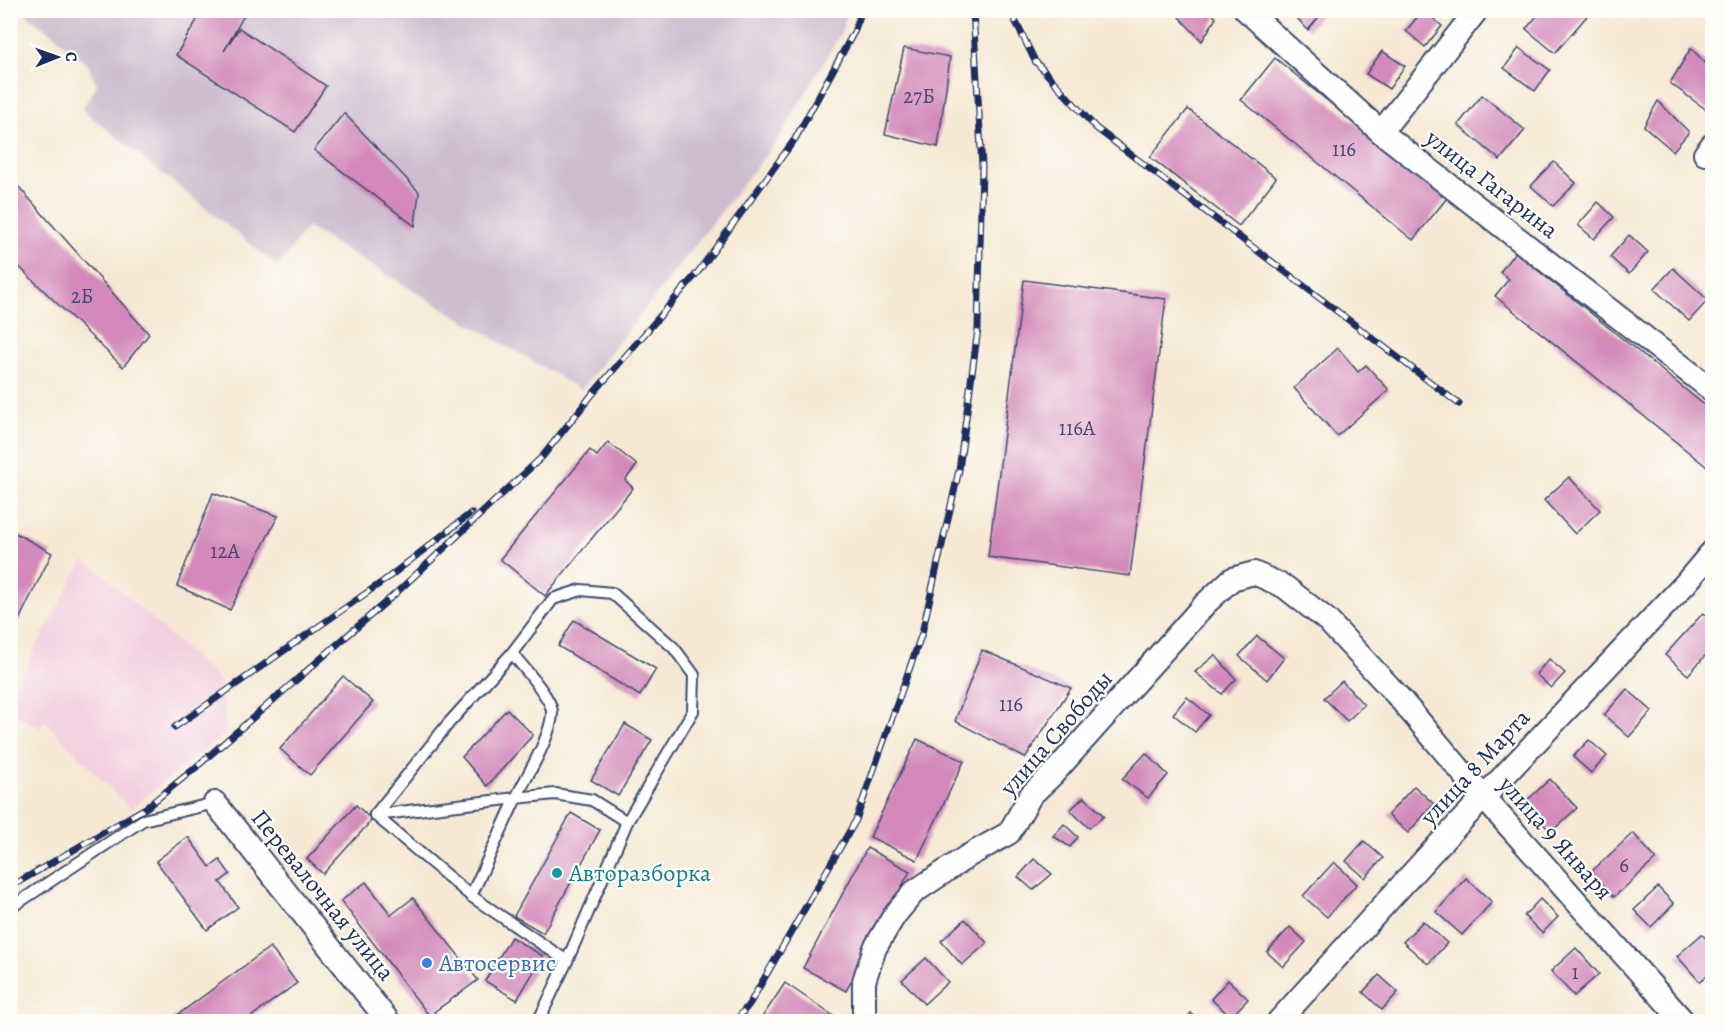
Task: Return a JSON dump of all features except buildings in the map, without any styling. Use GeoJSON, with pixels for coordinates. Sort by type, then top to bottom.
{"type":"FeatureCollection","features":[{"type":"Feature","properties":{"kind":"street","name":"улица Гагарина"},"geometry":{"type":"LineString","coordinates":[[1246,10],[1381,132],[1713,390]]}},
{"type":"Feature","properties":{"kind":"street"},"geometry":{"type":"LineString","coordinates":[[1381,132],[1478,10]]}},
{"type":"Feature","properties":{"kind":"street","name":"улица 8 Марта"},"geometry":{"type":"LineString","coordinates":[[1278,1022],[1713,552]]}},
{"type":"Feature","properties":{"kind":"street","name":"улица 9 Января"},"geometry":{"type":"LineString","coordinates":[[1254,573],[1285,587],[1327,620],[1396,694],[1484,798],[1684,1022]]}},
{"type":"Feature","properties":{"kind":"street","name":"улица Свободы"},"geometry":{"type":"LineString","coordinates":[[864,1022],[864,981],[875,948],[894,916],[914,892],[968,856],[1009,833],[1031,795],[1053,774],[1205,604],[1232,579],[1254,573]]}},
{"type":"Feature","properties":{"kind":"street","name":"Перевалочная улица"},"geometry":{"type":"LineString","coordinates":[[215,803],[389,1022]]}},
{"type":"Feature","properties":{"kind":"lane"},"geometry":{"type":"LineString","coordinates":[[375,815],[448,724],[512,653],[553,599],[581,590],[612,593],[674,648],[694,675],[693,711],[627,822],[538,1022]]}},
{"type":"Feature","properties":{"kind":"lane"},"geometry":{"type":"LineString","coordinates":[[471,896],[547,734],[552,710],[539,687],[512,653]]}},
{"type":"Feature","properties":{"kind":"lane"},"geometry":{"type":"LineString","coordinates":[[375,815],[555,794],[592,800],[627,822]]}},
{"type":"Feature","properties":{"kind":"lane"},"geometry":{"type":"LineString","coordinates":[[10,908],[143,820],[215,803]]}},
{"type":"Feature","properties":{"kind":"lane"},"geometry":{"type":"LineString","coordinates":[[375,815],[471,896],[567,961]]}},
{"type":"Feature","properties":{"kind":"shaded area"},"geometry":{"type":"Polygon","coordinates":[[[22,11],[849,11],[841,33],[780,137],[581,390],[307,227],[278,266],[82,109],[97,85],[88,65],[22,11]]]}},
{"type":"Feature","properties":{"kind":"shaded area"},"geometry":{"type":"Polygon","coordinates":[[[83,561],[98,570],[220,681],[226,733],[130,809],[45,721],[40,728],[11,712],[11,693],[83,561]]]}},
{"type":"Feature","properties":{"kind":"railway"},"geometry":{"type":"LineString","coordinates":[[10,887],[147,807],[395,594],[542,457],[591,396],[698,272],[795,139],[854,32],[862,10]]}},
{"type":"Feature","properties":{"kind":"railway"},"geometry":{"type":"LineString","coordinates":[[735,1022],[750,1003],[856,820],[922,633],[959,470],[978,329],[982,167],[973,10]]}},
{"type":"Feature","properties":{"kind":"railway"},"geometry":{"type":"LineString","coordinates":[[1010,10],[1035,61],[1096,128],[1459,404]]}},
{"type":"Feature","properties":{"kind":"railway"},"geometry":{"type":"LineString","coordinates":[[175,727],[385,580],[471,513]]}},
{"type":"Feature","properties":{"kind":"place","name":"Авторазборка"},"geometry":{"type":"Point","coordinates":[557,873]}},
{"type":"Feature","properties":{"kind":"place","name":"Автосервис"},"geometry":{"type":"Point","coordinates":[427,963]}}]}
